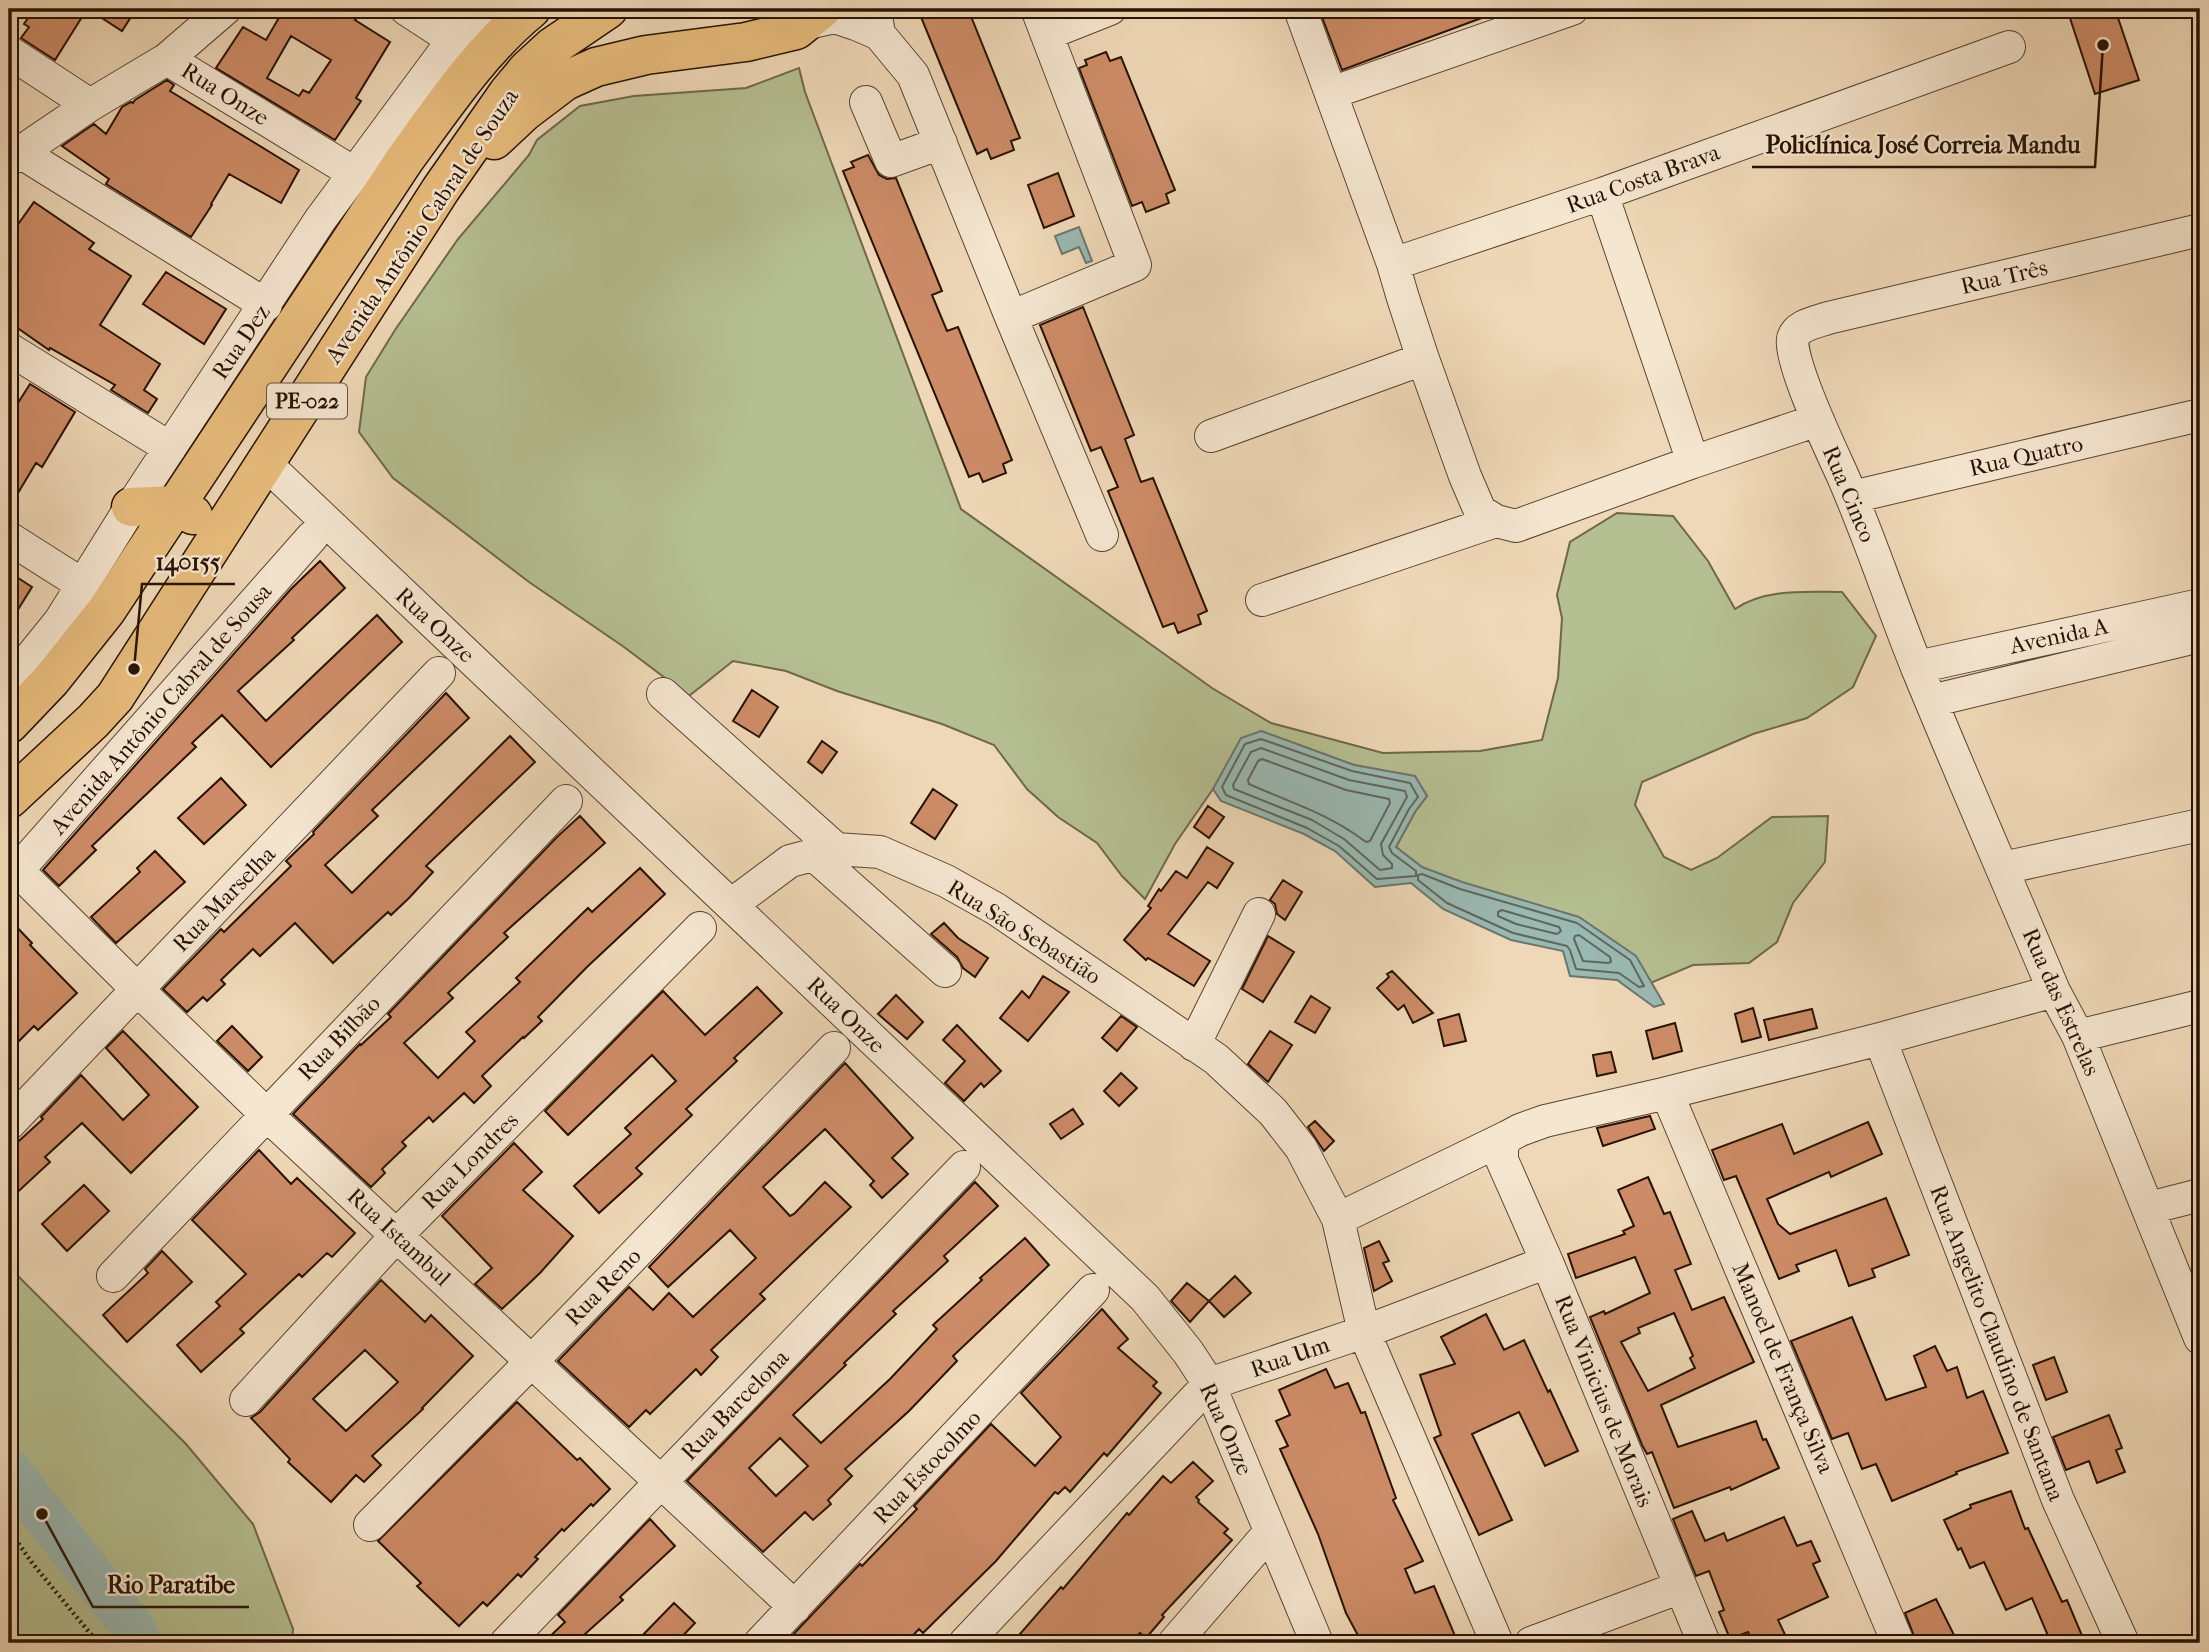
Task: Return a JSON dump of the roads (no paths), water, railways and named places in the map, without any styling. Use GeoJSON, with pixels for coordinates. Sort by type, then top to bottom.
{"type":"FeatureCollection","features":[{"type":"Feature","properties":{"kind":"highway","name":"Avenida Antônio Cabral de Souza"},"geometry":{"type":"LineString","coordinates":[[9,724],[51,680],[106,611],[405,159],[449,99],[468,49],[531,9]]}},
{"type":"Feature","properties":{"kind":"highway","name":"Avenida Antônio Cabral de Souza"},"geometry":{"type":"LineString","coordinates":[[9,799],[115,697],[441,189],[508,93],[528,69],[552,47],[608,9]]}},
{"type":"Feature","properties":{"kind":"highway"},"geometry":{"type":"LineString","coordinates":[[441,189],[524,112],[565,80],[596,67],[646,55],[746,42],[796,30],[813,16]]}},
{"type":"Feature","properties":{"kind":"highway"},"geometry":{"type":"LineString","coordinates":[[131,507],[176,505],[220,533]]}},
{"type":"Feature","properties":{"kind":"street"},"geometry":{"type":"LineString","coordinates":[[225,9],[167,59],[90,104],[14,156],[266,305]]}},
{"type":"Feature","properties":{"kind":"street"},"geometry":{"type":"LineString","coordinates":[[406,9],[468,49]]}},
{"type":"Feature","properties":{"kind":"street","name":"Rua Dez"},"geometry":{"type":"LineString","coordinates":[[9,681],[60,621],[131,507],[320,220],[354,173],[468,49],[480,9]]}},
{"type":"Feature","properties":{"kind":"street"},"geometry":{"type":"LineString","coordinates":[[1011,317],[1135,265],[1042,21],[1110,9]]}},
{"type":"Feature","properties":{"kind":"street"},"geometry":{"type":"LineString","coordinates":[[1300,9],[1394,264],[1423,359],[1480,511],[1496,521],[1516,526],[1693,462],[1818,421]]}},
{"type":"Feature","properties":{"kind":"street"},"geometry":{"type":"LineString","coordinates":[[1331,93],[1572,9]]}},
{"type":"Feature","properties":{"kind":"street"},"geometry":{"type":"LineString","coordinates":[[813,16],[835,17],[856,23],[872,17],[913,75],[1102,535]]}},
{"type":"Feature","properties":{"kind":"street","name":"Rua Costa Brava"},"geometry":{"type":"LineString","coordinates":[[1394,264],[1602,194],[2009,47]]}},
{"type":"Feature","properties":{"kind":"street"},"geometry":{"type":"LineString","coordinates":[[9,52],[90,104]]}},
{"type":"Feature","properties":{"kind":"street","name":"Rua Onze"},"geometry":{"type":"LineString","coordinates":[[167,59],[354,173]]}},
{"type":"Feature","properties":{"kind":"street"},"geometry":{"type":"LineString","coordinates":[[866,102],[891,161],[940,143]]}},
{"type":"Feature","properties":{"kind":"street"},"geometry":{"type":"LineString","coordinates":[[1602,194],[1693,462]]}},
{"type":"Feature","properties":{"kind":"street"},"geometry":{"type":"LineString","coordinates":[[320,220],[350,243]]}},
{"type":"Feature","properties":{"kind":"street","name":"Rua Três"},"geometry":{"type":"LineString","coordinates":[[1808,325],[2200,230]]}},
{"type":"Feature","properties":{"kind":"street","name":"Rua Cinco"},"geometry":{"type":"LineString","coordinates":[[1808,325],[1798,331],[1793,339],[1794,353],[1818,421],[1852,497],[1917,667]]}},
{"type":"Feature","properties":{"kind":"street"},"geometry":{"type":"LineString","coordinates":[[9,349],[170,448]]}},
{"type":"Feature","properties":{"kind":"street"},"geometry":{"type":"LineString","coordinates":[[1211,436],[1423,359]]}},
{"type":"Feature","properties":{"kind":"street","name":"Rua Quatro"},"geometry":{"type":"LineString","coordinates":[[1852,497],[2200,415]]}},
{"type":"Feature","properties":{"kind":"street","name":"Rua Onze"},"geometry":{"type":"LineString","coordinates":[[266,464],[1145,1298],[1188,1352],[1209,1384],[1317,1643]]}},
{"type":"Feature","properties":{"kind":"street"},"geometry":{"type":"LineString","coordinates":[[1262,600],[1496,521]]}},
{"type":"Feature","properties":{"kind":"street","name":"Avenida Antônio Cabral de Sousa"},"geometry":{"type":"LineString","coordinates":[[12,871],[313,537]]}},
{"type":"Feature","properties":{"kind":"street"},"geometry":{"type":"LineString","coordinates":[[9,538],[83,585]]}},
{"type":"Feature","properties":{"kind":"street","name":"Avenida A"},"geometry":{"type":"LineString","coordinates":[[1917,667],[2200,605]]}},
{"type":"Feature","properties":{"kind":"street","name":"Avenida A"},"geometry":{"type":"LineString","coordinates":[[1931,701],[2200,636]]}},
{"type":"Feature","properties":{"kind":"street","name":"Rua das Estrelas"},"geometry":{"type":"LineString","coordinates":[[1917,667],[2053,991],[2078,1036],[2200,1338]]}},
{"type":"Feature","properties":{"kind":"street","name":"Rua Marselha"},"geometry":{"type":"LineString","coordinates":[[9,1124],[439,673]]}},
{"type":"Feature","properties":{"kind":"street"},"geometry":{"type":"LineString","coordinates":[[663,694],[945,971]]}},
{"type":"Feature","properties":{"kind":"street","name":"Rua Bilbão"},"geometry":{"type":"LineString","coordinates":[[113,1276],[566,801]]}},
{"type":"Feature","properties":{"kind":"street"},"geometry":{"type":"LineString","coordinates":[[2003,868],[2200,825]]}},
{"type":"Feature","properties":{"kind":"street","name":"Rua São Sebastião"},"geometry":{"type":"LineString","coordinates":[[731,905],[790,861],[825,852],[880,852],[946,881],[996,909],[1216,1059],[1273,1112],[1301,1148],[1338,1219],[1364,1332]]}},
{"type":"Feature","properties":{"kind":"street","name":"Rua Istambul"},"geometry":{"type":"LineString","coordinates":[[12,871],[266,1114],[795,1608]]}},
{"type":"Feature","properties":{"kind":"street"},"geometry":{"type":"LineString","coordinates":[[1194,1045],[1259,914]]}},
{"type":"Feature","properties":{"kind":"street","name":"Rua Londres"},"geometry":{"type":"LineString","coordinates":[[246,1400],[397,1235],[700,928]]}},
{"type":"Feature","properties":{"kind":"street"},"geometry":{"type":"LineString","coordinates":[[1338,1219],[1505,1149],[1520,1130],[1545,1121],[1880,1039],[2053,991]]}},
{"type":"Feature","properties":{"kind":"street"},"geometry":{"type":"LineString","coordinates":[[2078,1036],[2200,1006]]}},
{"type":"Feature","properties":{"kind":"street","name":"Rua Angelito Claudino de Santana"},"geometry":{"type":"LineString","coordinates":[[1880,1039],[2058,1500],[2123,1643]]}},
{"type":"Feature","properties":{"kind":"street","name":"Rua Reno"},"geometry":{"type":"LineString","coordinates":[[370,1525],[834,1048]]}},
{"type":"Feature","properties":{"kind":"street","name":"Manoel de França Silva"},"geometry":{"type":"LineString","coordinates":[[1667,1093],[1898,1643]]}},
{"type":"Feature","properties":{"kind":"street","name":"Rua Vinicius de Morais"},"geometry":{"type":"LineString","coordinates":[[1505,1149],[1547,1262],[1704,1643]]}},
{"type":"Feature","properties":{"kind":"street","name":"Rua Barcelona"},"geometry":{"type":"LineString","coordinates":[[506,1643],[964,1167]]}},
{"type":"Feature","properties":{"kind":"street"},"geometry":{"type":"LineString","coordinates":[[2149,1208],[2200,1195]]}},
{"type":"Feature","properties":{"kind":"street","name":"Rua Um"},"geometry":{"type":"LineString","coordinates":[[964,1643],[1209,1384],[1364,1332],[1547,1262]]}},
{"type":"Feature","properties":{"kind":"street","name":"Rua Estocolmo"},"geometry":{"type":"LineString","coordinates":[[760,1643],[1093,1290]]}},
{"type":"Feature","properties":{"kind":"street"},"geometry":{"type":"LineString","coordinates":[[1364,1332],[1497,1643]]}},
{"type":"Feature","properties":{"kind":"street"},"geometry":{"type":"LineString","coordinates":[[1174,1643],[1270,1532]]}},
{"type":"Feature","properties":{"kind":"street"},"geometry":{"type":"LineString","coordinates":[[1531,1643],[1681,1587]]}},
{"type":"Feature","properties":{"kind":"water"},"geometry":{"type":"Polygon","coordinates":[[[1079,227],[1092,261],[1086,263],[1079,247],[1062,254],[1055,236],[1079,227]]]}},
{"type":"Feature","properties":{"kind":"water"},"geometry":{"type":"Polygon","coordinates":[[[1261,731],[1354,765],[1415,776],[1427,796],[1396,847],[1422,867],[1462,882],[1579,917],[1636,956],[1664,1004],[1654,1007],[1617,980],[1570,976],[1563,951],[1511,940],[1443,909],[1411,883],[1375,887],[1335,851],[1304,834],[1221,801],[1213,789],[1241,738],[1261,731]]]}},
{"type":"Feature","properties":{"kind":"waterway"},"geometry":{"type":"LineString","coordinates":[[9,1471],[131,1625],[140,1643]]}},
{"type":"Feature","properties":{"kind":"place","name":"Policlínica José Correia Mandu"},"geometry":{"type":"Point","coordinates":[2103,45]}},
{"type":"Feature","properties":{"kind":"place","name":"140155"},"geometry":{"type":"Point","coordinates":[134,669]}},
{"type":"Feature","properties":{"kind":"place","name":"Rio Paratibe"},"geometry":{"type":"Point","coordinates":[42,1514]}}]}
